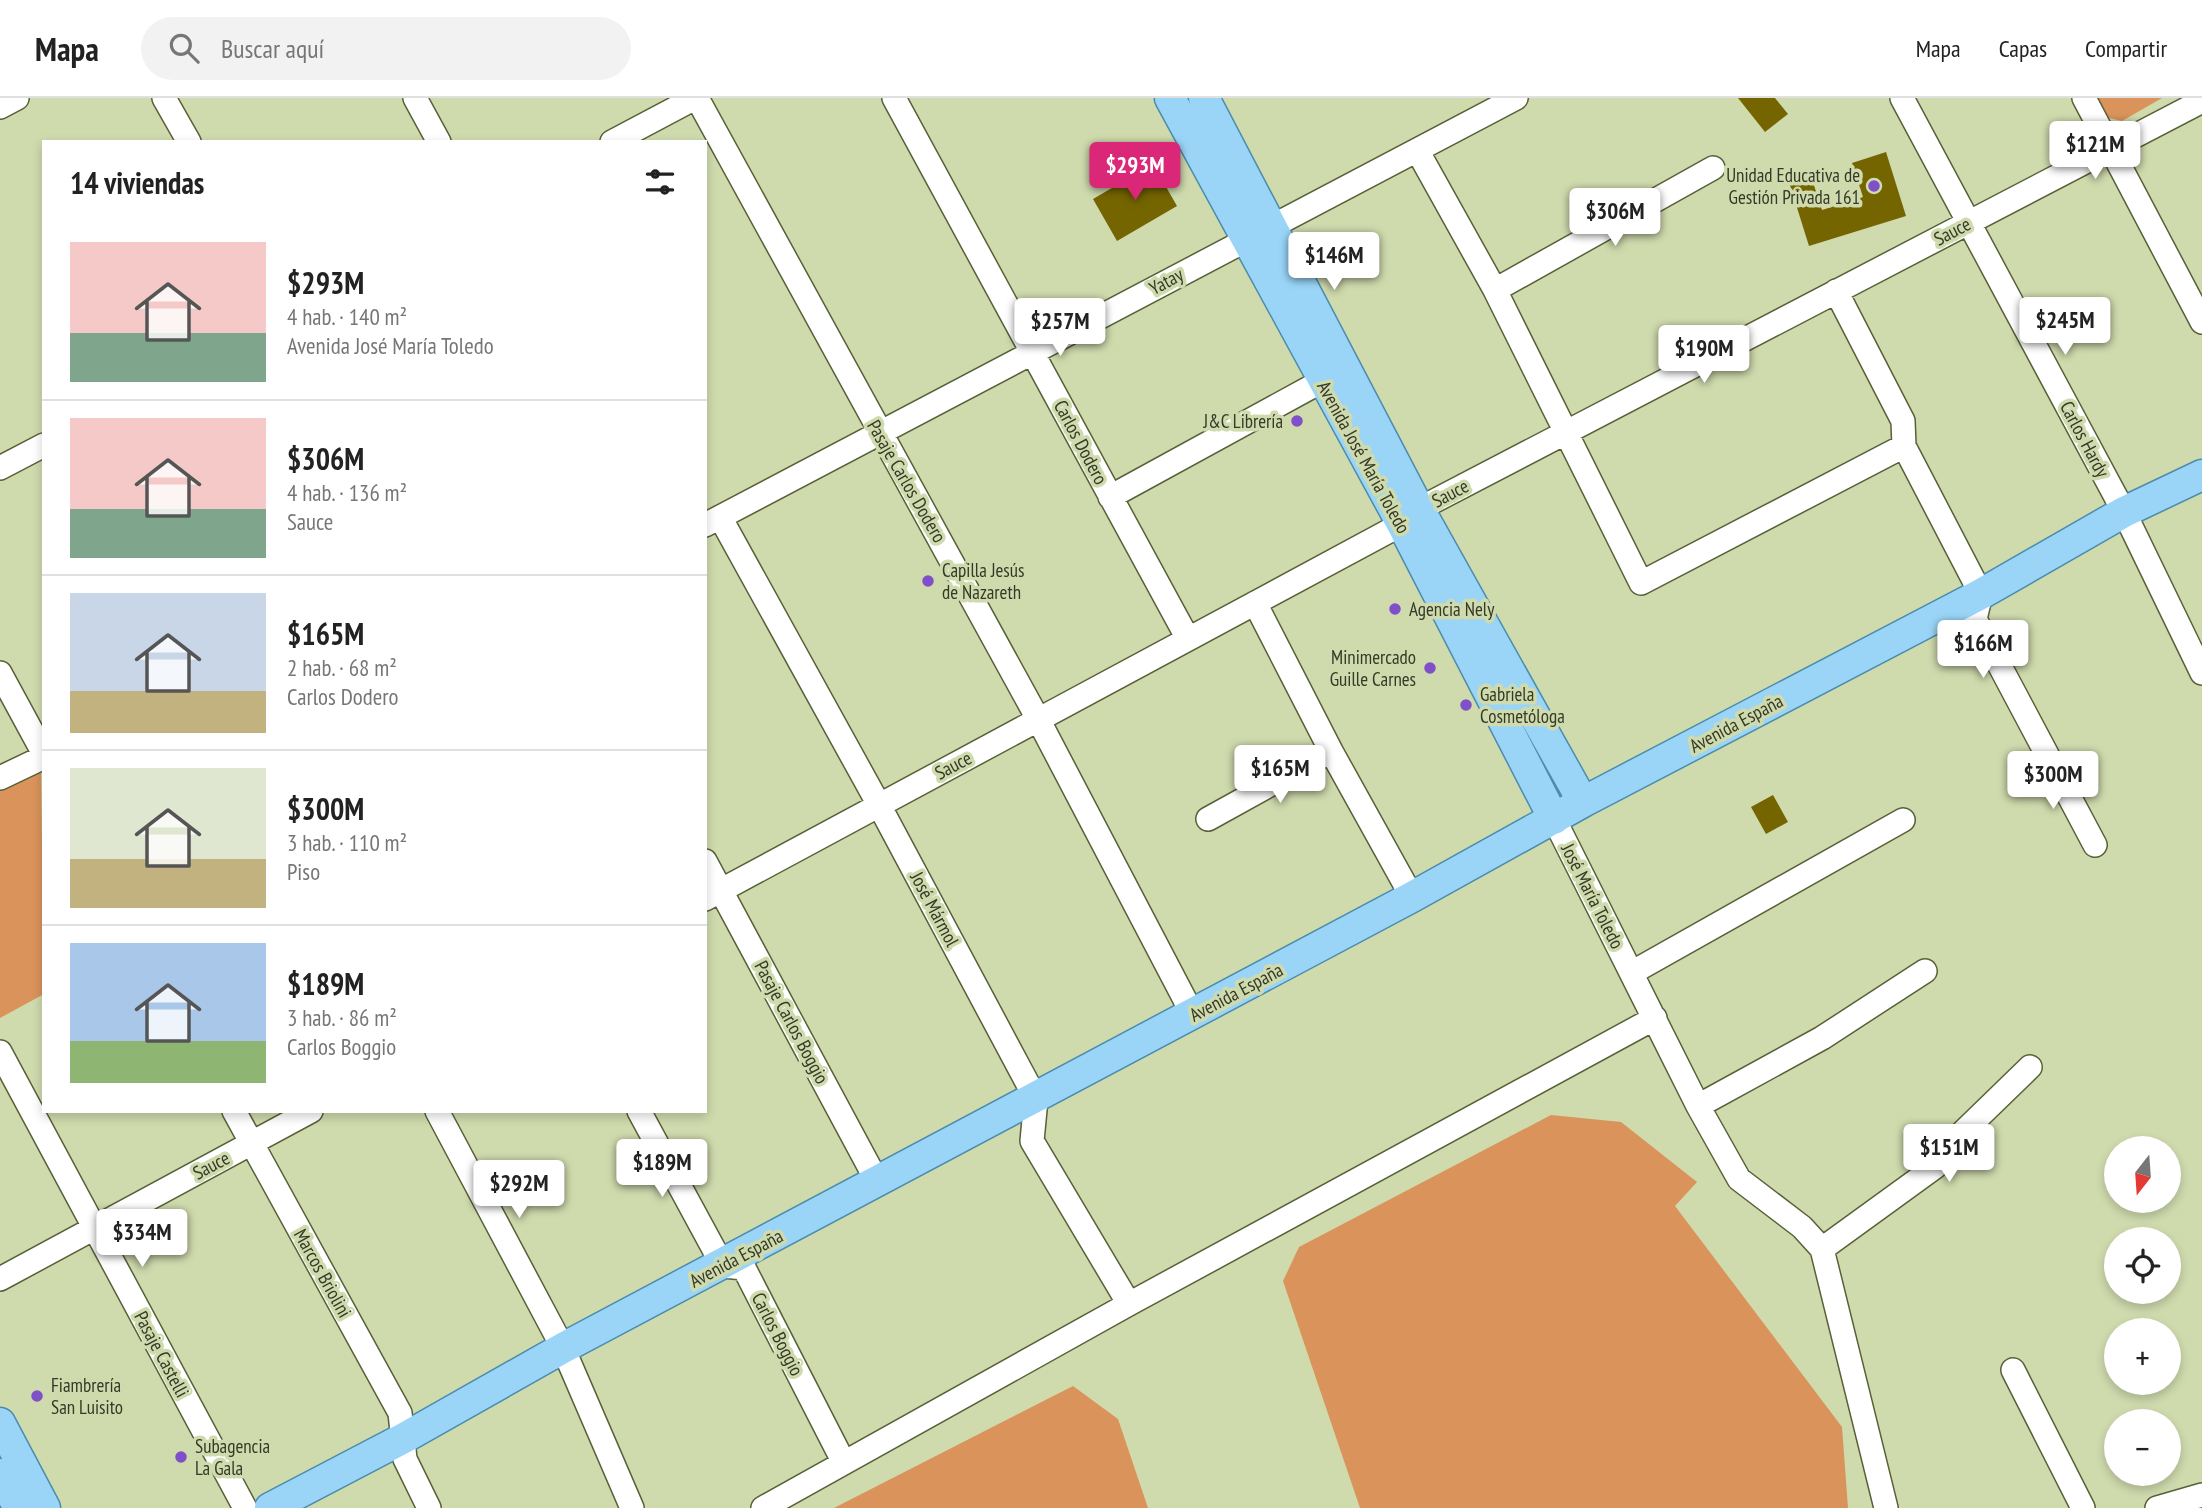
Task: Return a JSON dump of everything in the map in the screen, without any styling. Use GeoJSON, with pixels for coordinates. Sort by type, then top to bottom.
{"type":"FeatureCollection","features":[{"type":"Feature","properties":{"kind":"main road","name":"Avenida José María Toledo"},"geometry":{"type":"LineString","coordinates":[[1204,98],[1322,381],[1410,517],[1583,802]]}},
{"type":"Feature","properties":{"kind":"main road","name":"Avenida José María Toledo"},"geometry":{"type":"LineString","coordinates":[[1176,100],[1259,232],[1410,517],[1554,819]]}},
{"type":"Feature","properties":{"kind":"main road","name":"Avenida España"},"geometry":{"type":"LineString","coordinates":[[270,1508],[404,1438],[563,1348],[723,1266],[1193,1015],[1583,802],[1981,594],[2124,512],[2202,475]]}},
{"type":"Feature","properties":{"kind":"main road"},"geometry":{"type":"LineString","coordinates":[[0,1423],[45,1508]]}},
{"type":"Feature","properties":{"kind":"main road"},"geometry":{"type":"LineString","coordinates":[[0,1474],[19,1508]]}},
{"type":"Feature","properties":{"kind":"street"},"geometry":{"type":"LineString","coordinates":[[0,107],[16,98]]}},
{"type":"Feature","properties":{"kind":"street"},"geometry":{"type":"LineString","coordinates":[[164,98],[188,140]]}},
{"type":"Feature","properties":{"kind":"street"},"geometry":{"type":"LineString","coordinates":[[415,98],[438,140]]}},
{"type":"Feature","properties":{"kind":"street"},"geometry":{"type":"LineString","coordinates":[[616,140],[696,98]]}},
{"type":"Feature","properties":{"kind":"street","name":"Pasaje Carlos Dodero"},"geometry":{"type":"LineString","coordinates":[[696,98],[1038,719],[1193,1015]]}},
{"type":"Feature","properties":{"kind":"street","name":"Carlos Dodero"},"geometry":{"type":"LineString","coordinates":[[894,98],[1188,639]]}},
{"type":"Feature","properties":{"kind":"street","name":"Yatay"},"geometry":{"type":"LineString","coordinates":[[713,521],[1516,98]]}},
{"type":"Feature","properties":{"kind":"street","name":"Carlos Hardy"},"geometry":{"type":"LineString","coordinates":[[1902,98],[2124,512],[2202,673]]}},
{"type":"Feature","properties":{"kind":"street"},"geometry":{"type":"LineString","coordinates":[[2084,98],[2194,285],[2202,322]]}},
{"type":"Feature","properties":{"kind":"street","name":"Sauce"},"geometry":{"type":"LineString","coordinates":[[713,895],[1567,432],[2202,101]]}},
{"type":"Feature","properties":{"kind":"street"},"geometry":{"type":"LineString","coordinates":[[1417,150],[1495,289],[1641,583],[1904,446]]}},
{"type":"Feature","properties":{"kind":"street"},"geometry":{"type":"LineString","coordinates":[[1495,289],[1713,168]]}},
{"type":"Feature","properties":{"kind":"street"},"geometry":{"type":"LineString","coordinates":[[1836,291],[1903,421],[1904,446],[1981,594],[1975,619],[2095,845]]}},
{"type":"Feature","properties":{"kind":"street"},"geometry":{"type":"LineString","coordinates":[[1110,497],[1322,381]]}},
{"type":"Feature","properties":{"kind":"street"},"geometry":{"type":"LineString","coordinates":[[0,468],[42,446]]}},
{"type":"Feature","properties":{"kind":"street","name":"José Mármol"},"geometry":{"type":"LineString","coordinates":[[713,521],[879,805],[1035,1099]]}},
{"type":"Feature","properties":{"kind":"street"},"geometry":{"type":"LineString","coordinates":[[1255,603],[1331,751],[1412,897]]}},
{"type":"Feature","properties":{"kind":"street"},"geometry":{"type":"LineString","coordinates":[[0,673],[42,751]]}},
{"type":"Feature","properties":{"kind":"street"},"geometry":{"type":"LineString","coordinates":[[1208,819],[1331,751]]}},
{"type":"Feature","properties":{"kind":"street"},"geometry":{"type":"LineString","coordinates":[[0,778],[42,756]]}},
{"type":"Feature","properties":{"kind":"street","name":"José María Toledo"},"geometry":{"type":"LineString","coordinates":[[1554,819],[1698,1106],[1739,1180],[1802,1227],[1822,1249]]}},
{"type":"Feature","properties":{"kind":"street"},"geometry":{"type":"LineString","coordinates":[[1633,972],[1903,820]]}},
{"type":"Feature","properties":{"kind":"street","name":"Pasaje Carlos Boggio"},"geometry":{"type":"LineString","coordinates":[[707,870],[713,895],[878,1182]]}},
{"type":"Feature","properties":{"kind":"street"},"geometry":{"type":"LineString","coordinates":[[1698,1106],[1822,1038],[1925,971]]}},
{"type":"Feature","properties":{"kind":"street"},"geometry":{"type":"LineString","coordinates":[[763,1508],[1129,1304],[1655,1018]]}},
{"type":"Feature","properties":{"kind":"street","name":"Pasaje Castelli"},"geometry":{"type":"LineString","coordinates":[[0,1052],[245,1508]]}},
{"type":"Feature","properties":{"kind":"street"},"geometry":{"type":"LineString","coordinates":[[1886,1508],[1822,1249],[1935,1167],[1961,1134],[2030,1067]]}},
{"type":"Feature","properties":{"kind":"street"},"geometry":{"type":"LineString","coordinates":[[1035,1099],[1032,1141],[1129,1304]]}},
{"type":"Feature","properties":{"kind":"street","name":"Marcos Briolini"},"geometry":{"type":"LineString","coordinates":[[235,1113],[400,1413],[405,1459],[429,1508]]}},
{"type":"Feature","properties":{"kind":"street","name":"Sauce"},"geometry":{"type":"LineString","coordinates":[[0,1279],[307,1113]]}},
{"type":"Feature","properties":{"kind":"street"},"geometry":{"type":"LineString","coordinates":[[438,1113],[563,1348],[632,1508]]}},
{"type":"Feature","properties":{"kind":"street"},"geometry":{"type":"LineString","coordinates":[[640,1113],[723,1266]]}},
{"type":"Feature","properties":{"kind":"street","name":"Carlos Boggio"},"geometry":{"type":"LineString","coordinates":[[723,1266],[744,1268],[844,1463]]}},
{"type":"Feature","properties":{"kind":"street"},"geometry":{"type":"LineString","coordinates":[[2012,1370],[2083,1508]]}},
{"type":"Feature","properties":{"kind":"street"},"geometry":{"type":"LineString","coordinates":[[2157,1508],[2202,1495]]}},
{"type":"Feature","properties":{"kind":"shaded area"},"geometry":{"type":"Polygon","coordinates":[[[2095,98],[2162,98],[2122,121],[2105,117],[2095,98]]]}},
{"type":"Feature","properties":{"kind":"shaded area"},"geometry":{"type":"Polygon","coordinates":[[[41,768],[42,995],[0,1018],[0,788],[41,768]]]}},
{"type":"Feature","properties":{"kind":"shaded area"},"geometry":{"type":"Polygon","coordinates":[[[1551,1115],[1621,1122],[1697,1182],[1675,1206],[1842,1427],[1848,1508],[1360,1508],[1283,1281],[1299,1247],[1551,1115]]]}},
{"type":"Feature","properties":{"kind":"shaded area"},"geometry":{"type":"Polygon","coordinates":[[[1073,1386],[1118,1419],[1148,1508],[834,1508],[1073,1386]]]}},
{"type":"Feature","properties":{"kind":"building"},"geometry":{"type":"Polygon","coordinates":[[[1738,98],[1775,98],[1788,114],[1765,132],[1738,98]]]}},
{"type":"Feature","properties":{"kind":"building"},"geometry":{"type":"Polygon","coordinates":[[[1886,152],[1906,216],[1809,246],[1788,179],[1810,173],[1822,210],[1863,197],[1852,163],[1886,152]]]}},
{"type":"Feature","properties":{"kind":"building"},"geometry":{"type":"Polygon","coordinates":[[[1153,164],[1177,206],[1117,241],[1093,199],[1153,164]]]}},
{"type":"Feature","properties":{"kind":"building"},"geometry":{"type":"Polygon","coordinates":[[[1773,795],[1788,822],[1766,834],[1751,807],[1773,795]]]}},
{"type":"Feature","properties":{"kind":"place","name":"Unidad Educativa de Gestión Privada 161"},"geometry":{"type":"Point","coordinates":[1874,186]}},
{"type":"Feature","properties":{"kind":"place","name":"J&C Librería"},"geometry":{"type":"Point","coordinates":[1297,421]}},
{"type":"Feature","properties":{"kind":"place","name":"Capilla Jesús de Nazareth"},"geometry":{"type":"Point","coordinates":[928,581]}},
{"type":"Feature","properties":{"kind":"place","name":"Agencia Nely"},"geometry":{"type":"Point","coordinates":[1395,609]}},
{"type":"Feature","properties":{"kind":"place","name":"Minimercado Guille Carnes"},"geometry":{"type":"Point","coordinates":[1430,668]}},
{"type":"Feature","properties":{"kind":"place","name":"Gabriela Cosmetóloga"},"geometry":{"type":"Point","coordinates":[1466,705]}},
{"type":"Feature","properties":{"kind":"place","name":"Fiambrería San Luisito"},"geometry":{"type":"Point","coordinates":[37,1396]}},
{"type":"Feature","properties":{"kind":"place","name":"Subagencia La Gala"},"geometry":{"type":"Point","coordinates":[181,1457]}}]}
